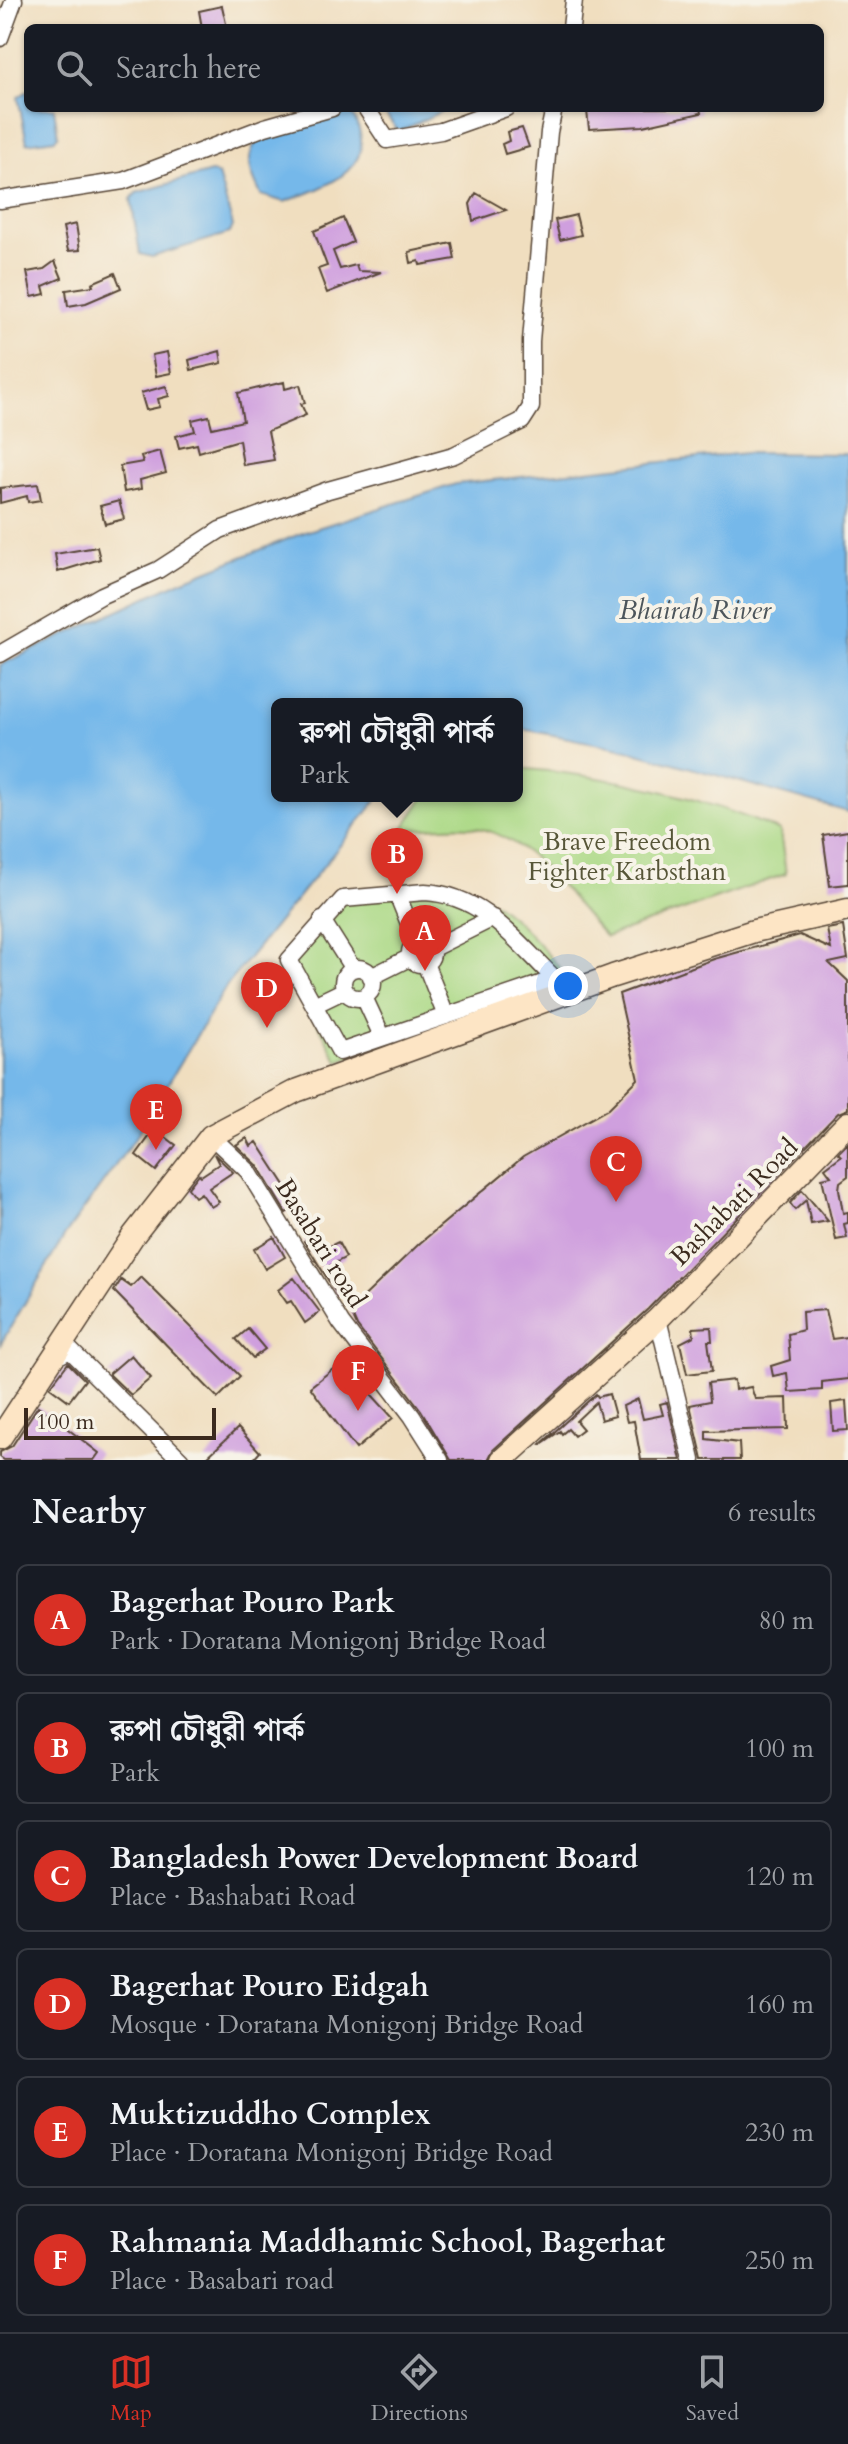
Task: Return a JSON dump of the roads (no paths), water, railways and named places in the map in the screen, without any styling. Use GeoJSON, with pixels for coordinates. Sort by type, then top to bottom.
{"type":"FeatureCollection","features":[{"type":"Feature","properties":{"kind":"main road"},"geometry":{"type":"LineString","coordinates":[[0,1438],[133,1236],[211,1136],[296,1091],[613,976],[754,931],[848,910]]}},
{"type":"Feature","properties":{"kind":"main road","name":"Bashabati Road"},"geometry":{"type":"LineString","coordinates":[[502,1460],[658,1319],[848,1123]]}},
{"type":"Feature","properties":{"kind":"street"},"geometry":{"type":"LineString","coordinates":[[0,38],[14,0]]}},
{"type":"Feature","properties":{"kind":"street"},"geometry":{"type":"LineString","coordinates":[[571,24],[574,0]]}},
{"type":"Feature","properties":{"kind":"street"},"geometry":{"type":"LineString","coordinates":[[0,200],[123,181],[265,127],[318,112]]}},
{"type":"Feature","properties":{"kind":"street"},"geometry":{"type":"LineString","coordinates":[[369,112],[387,140],[441,131],[495,112]]}},
{"type":"Feature","properties":{"kind":"street"},"geometry":{"type":"LineString","coordinates":[[0,654],[102,595],[158,570],[220,530],[328,490],[454,455],[522,421],[531,407],[531,341],[553,112]]}},
{"type":"Feature","properties":{"kind":"street"},"geometry":{"type":"LineString","coordinates":[[445,893],[467,901],[493,918],[555,979],[340,1052],[289,960],[343,899],[397,894],[445,893]]}},
{"type":"Feature","properties":{"kind":"street"},"geometry":{"type":"LineString","coordinates":[[397,894],[446,1016]]}},
{"type":"Feature","properties":{"kind":"street"},"geometry":{"type":"LineString","coordinates":[[371,977],[493,918]]}},
{"type":"Feature","properties":{"kind":"street"},"geometry":{"type":"LineString","coordinates":[[322,920],[353,969]]}},
{"type":"Feature","properties":{"kind":"street"},"geometry":{"type":"LineString","coordinates":[[353,969],[363,970],[371,977],[372,987],[364,997]]}},
{"type":"Feature","properties":{"kind":"street"},"geometry":{"type":"LineString","coordinates":[[353,969],[343,980],[345,990],[352,997],[364,997]]}},
{"type":"Feature","properties":{"kind":"street"},"geometry":{"type":"LineString","coordinates":[[314,1005],[345,990]]}},
{"type":"Feature","properties":{"kind":"street"},"geometry":{"type":"LineString","coordinates":[[364,997],[382,1036]]}},
{"type":"Feature","properties":{"kind":"street","name":"Basabari road"},"geometry":{"type":"LineString","coordinates":[[211,1136],[248,1171],[341,1323],[412,1416],[440,1460]]}},
{"type":"Feature","properties":{"kind":"street"},"geometry":{"type":"LineString","coordinates":[[658,1319],[692,1460]]}},
{"type":"Feature","properties":{"kind":"street"},"geometry":{"type":"LineString","coordinates":[[53,1358],[70,1350],[181,1460]]}},
{"type":"Feature","properties":{"kind":"water"},"geometry":{"type":"Polygon","coordinates":[[[24,93],[24,112],[55,112],[58,136],[55,139],[27,143],[18,97],[24,93]]]}},
{"type":"Feature","properties":{"kind":"water"},"geometry":{"type":"Polygon","coordinates":[[[350,112],[359,129],[361,146],[357,160],[333,181],[284,202],[261,195],[250,164],[256,142],[278,126],[323,113],[350,112]]]}},
{"type":"Feature","properties":{"kind":"water"},"geometry":{"type":"Polygon","coordinates":[[[384,112],[440,112],[399,132],[384,112]]]}},
{"type":"Feature","properties":{"kind":"water"},"geometry":{"type":"Polygon","coordinates":[[[211,172],[218,175],[233,226],[230,233],[152,257],[140,254],[131,199],[136,193],[211,172]]]}},
{"type":"Feature","properties":{"kind":"water","name":"Bhairab River"},"geometry":{"type":"Polygon","coordinates":[[[746,453],[848,454],[848,812],[620,748],[523,729],[523,698],[271,698],[271,802],[375,802],[227,985],[138,1134],[65,1235],[0,1345],[0,665],[181,581],[305,532],[456,484],[746,453]]]}},
{"type":"Feature","properties":{"kind":"place","name":"রুপা চৌধুরী পার্ক"},"geometry":{"type":"Point","coordinates":[397,894]}},
{"type":"Feature","properties":{"kind":"place","name":"Bagerhat Pouro Park"},"geometry":{"type":"Point","coordinates":[425,971]}},
{"type":"Feature","properties":{"kind":"place","name":"Bagerhat Pouro Eidgah"},"geometry":{"type":"Point","coordinates":[267,1028]}},
{"type":"Feature","properties":{"kind":"place","name":"Muktizuddho Complex"},"geometry":{"type":"Point","coordinates":[156,1150]}},
{"type":"Feature","properties":{"kind":"place","name":"Bangladesh Power Development Board"},"geometry":{"type":"Point","coordinates":[616,1202]}},
{"type":"Feature","properties":{"kind":"place","name":"Rahmania Maddhamic School, Bagerhat"},"geometry":{"type":"Point","coordinates":[358,1411]}},
{"type":"Feature","properties":{"kind":"park label","name":"Brave Freedom Fighter Karbsthan"},"geometry":{"type":"Point","coordinates":[627,856]}}]}
